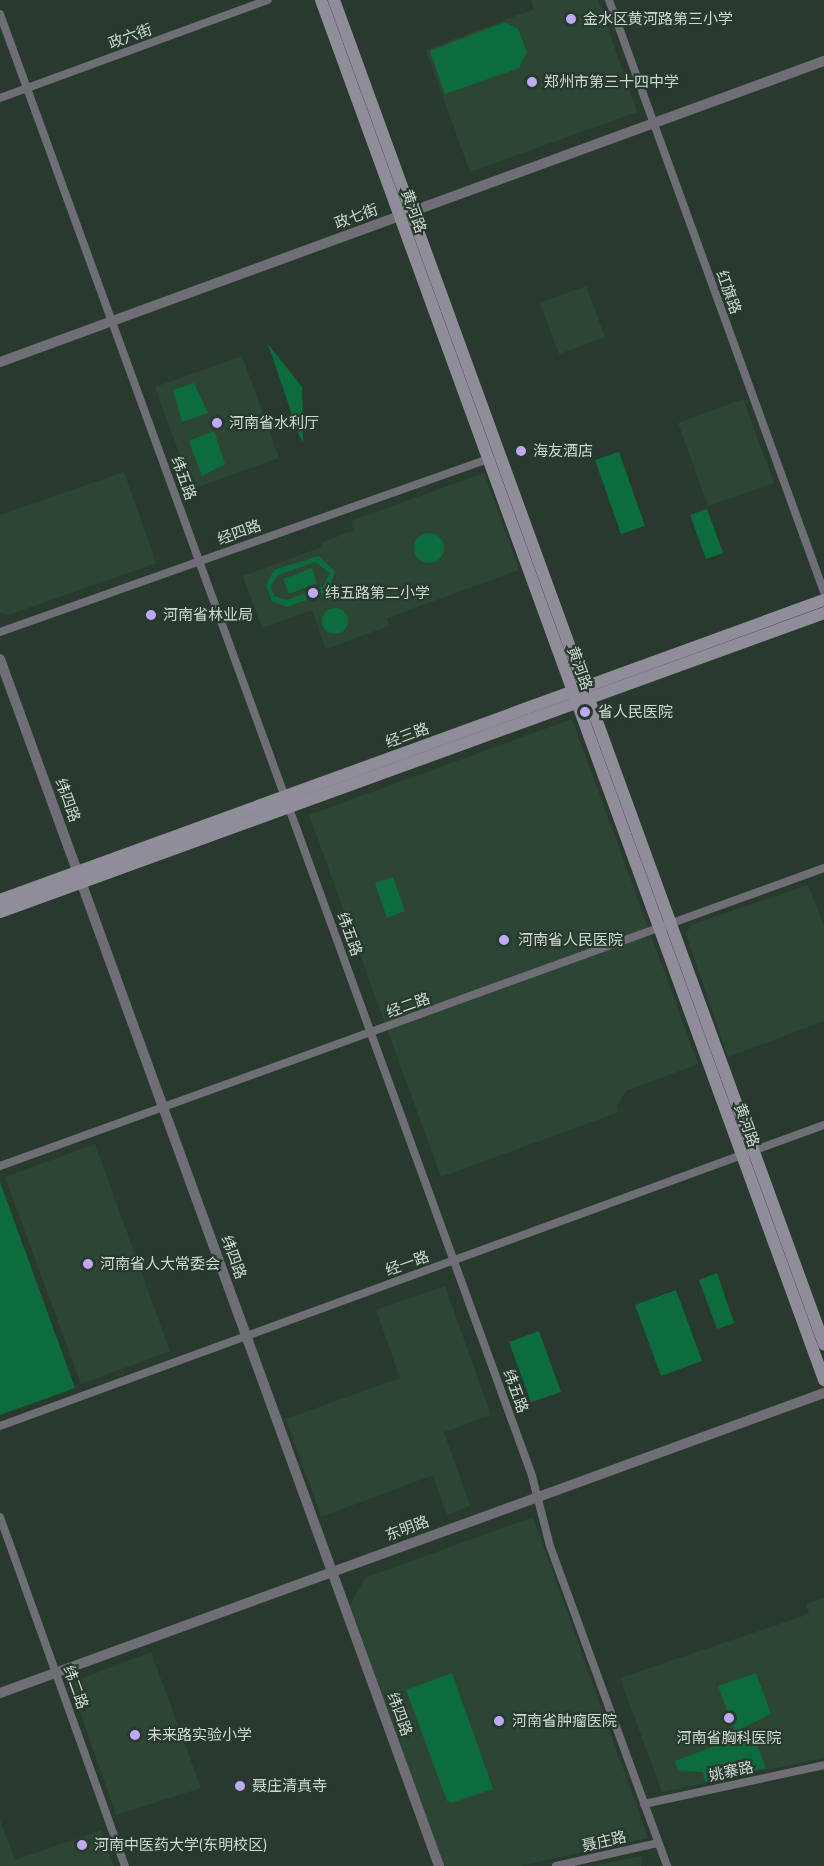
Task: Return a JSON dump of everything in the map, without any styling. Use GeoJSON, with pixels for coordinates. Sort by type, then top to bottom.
{"type":"FeatureCollection","features":[{"type":"Feature","properties":{"kind":"main road","name":"黄河路"},"geometry":{"type":"LineString","coordinates":[[321,0],[405,213],[748,1153],[824,1380]]}},
{"type":"Feature","properties":{"kind":"main road","name":"黄河路"},"geometry":{"type":"LineString","coordinates":[[334,0],[488,459],[580,695]]}},
{"type":"Feature","properties":{"kind":"main road","name":"经三路"},"geometry":{"type":"LineString","coordinates":[[580,695],[824,600]]}},
{"type":"Feature","properties":{"kind":"main road","name":"经三路"},"geometry":{"type":"LineString","coordinates":[[0,912],[80,877],[287,801],[580,695],[824,613]]}},
{"type":"Feature","properties":{"kind":"main road","name":"经三路"},"geometry":{"type":"LineString","coordinates":[[0,900],[80,877]]}},
{"type":"Feature","properties":{"kind":"main road","name":"黄河路"},"geometry":{"type":"LineString","coordinates":[[748,1153],[824,1344]]}},
{"type":"Feature","properties":{"kind":"street","name":"政六街"},"geometry":{"type":"LineString","coordinates":[[0,98],[268,0]]}},
{"type":"Feature","properties":{"kind":"street","name":"红旗路"},"geometry":{"type":"LineString","coordinates":[[609,0],[824,592]]}},
{"type":"Feature","properties":{"kind":"street","name":"纬五路"},"geometry":{"type":"LineString","coordinates":[[0,14],[372,1032],[538,1496],[550,1546],[667,1866]]}},
{"type":"Feature","properties":{"kind":"street","name":"政七街"},"geometry":{"type":"LineString","coordinates":[[0,362],[824,61]]}},
{"type":"Feature","properties":{"kind":"street","name":"经四路"},"geometry":{"type":"LineString","coordinates":[[0,632],[488,459]]}},
{"type":"Feature","properties":{"kind":"street","name":"纬四路"},"geometry":{"type":"LineString","coordinates":[[0,659],[439,1866]]}},
{"type":"Feature","properties":{"kind":"street","name":"经二路"},"geometry":{"type":"LineString","coordinates":[[0,1166],[824,868]]}},
{"type":"Feature","properties":{"kind":"street","name":"经一路"},"geometry":{"type":"LineString","coordinates":[[0,1426],[824,1125]]}},
{"type":"Feature","properties":{"kind":"street","name":"东明路"},"geometry":{"type":"LineString","coordinates":[[0,1693],[824,1393]]}},
{"type":"Feature","properties":{"kind":"street","name":"纬二路"},"geometry":{"type":"LineString","coordinates":[[0,1516],[125,1866]]}},
{"type":"Feature","properties":{"kind":"street","name":"姚寨路"},"geometry":{"type":"LineString","coordinates":[[644,1804],[824,1765]]}},
{"type":"Feature","properties":{"kind":"street","name":"聂庄路"},"geometry":{"type":"LineString","coordinates":[[556,1866],[658,1843]]}},
{"type":"Feature","properties":{"kind":"shaded area","name":"郑州市第三十四中学"},"geometry":{"type":"Polygon","coordinates":[[[531,0],[598,0],[637,112],[470,172],[426,50],[534,9],[531,0]]]}},
{"type":"Feature","properties":{"kind":"shaded area"},"geometry":{"type":"Polygon","coordinates":[[[586,286],[605,337],[559,354],[540,303],[586,286]]]}},
{"type":"Feature","properties":{"kind":"shaded area","name":"河南省水利厅"},"geometry":{"type":"Polygon","coordinates":[[[242,356],[279,458],[192,489],[155,387],[242,356]]]}},
{"type":"Feature","properties":{"kind":"shaded area"},"geometry":{"type":"Polygon","coordinates":[[[743,399],[774,483],[708,506],[678,423],[743,399]]]}},
{"type":"Feature","properties":{"kind":"shaded area"},"geometry":{"type":"Polygon","coordinates":[[[124,472],[156,563],[8,615],[0,612],[0,515],[124,472]]]}},
{"type":"Feature","properties":{"kind":"shaded area"},"geometry":{"type":"Polygon","coordinates":[[[484,473],[519,570],[387,618],[389,626],[326,649],[312,610],[262,628],[243,576],[322,547],[321,543],[354,530],[351,521],[484,473]]]}},
{"type":"Feature","properties":{"kind":"shaded area","name":"河南省人民医院"},"geometry":{"type":"Polygon","coordinates":[[[572,719],[698,1064],[626,1091],[617,1106],[619,1112],[441,1177],[309,815],[572,719]]]}},
{"type":"Feature","properties":{"kind":"shaded area"},"geometry":{"type":"Polygon","coordinates":[[[808,885],[824,926],[824,1021],[728,1057],[686,934],[691,925],[808,885]]]}},
{"type":"Feature","properties":{"kind":"shaded area","name":"河南省人大常委会"},"geometry":{"type":"Polygon","coordinates":[[[95,1144],[170,1351],[81,1384],[5,1177],[95,1144]]]}},
{"type":"Feature","properties":{"kind":"shaded area"},"geometry":{"type":"Polygon","coordinates":[[[445,1286],[491,1415],[444,1432],[470,1506],[447,1515],[433,1475],[321,1517],[286,1419],[400,1378],[376,1310],[445,1286]]]}},
{"type":"Feature","properties":{"kind":"shaded area","name":"河南省肿瘤医院"},"geometry":{"type":"Polygon","coordinates":[[[533,1517],[648,1838],[519,1866],[444,1866],[350,1605],[365,1578],[533,1517]]]}},
{"type":"Feature","properties":{"kind":"shaded area","name":"河南省胸科医院"},"geometry":{"type":"Polygon","coordinates":[[[824,1598],[824,1758],[662,1792],[620,1678],[809,1614],[806,1604],[824,1598]]]}},
{"type":"Feature","properties":{"kind":"shaded area","name":"未来路实验小学"},"geometry":{"type":"Polygon","coordinates":[[[151,1652],[201,1788],[116,1815],[70,1683],[151,1652]]]}},
{"type":"Feature","properties":{"kind":"shaded area","name":"河南中医药大学(东明校区)"},"geometry":{"type":"Polygon","coordinates":[[[0,1820],[15,1860],[101,1830],[114,1866],[0,1866],[0,1820]]]}},
{"type":"Feature","properties":{"kind":"shaded area"},"geometry":{"type":"Polygon","coordinates":[[[642,1856],[641,1866],[593,1866],[642,1856]]]}},
{"type":"Feature","properties":{"kind":"green space"},"geometry":{"type":"Polygon","coordinates":[[[505,22],[518,29],[527,52],[519,68],[445,94],[430,51],[505,22]]]}},
{"type":"Feature","properties":{"kind":"green space"},"geometry":{"type":"Polygon","coordinates":[[[268,344],[302,387],[303,442],[300,438],[268,344]]]}},
{"type":"Feature","properties":{"kind":"green space"},"geometry":{"type":"Polygon","coordinates":[[[194,383],[208,413],[182,422],[173,390],[194,383]]]}},
{"type":"Feature","properties":{"kind":"green space"},"geometry":{"type":"Polygon","coordinates":[[[214,431],[225,464],[202,476],[189,441],[214,431]]]}},
{"type":"Feature","properties":{"kind":"green space"},"geometry":{"type":"Polygon","coordinates":[[[619,452],[645,526],[621,534],[595,460],[619,452]]]}},
{"type":"Feature","properties":{"kind":"green space"},"geometry":{"type":"Polygon","coordinates":[[[707,509],[723,553],[706,559],[690,515],[707,509]]]}},
{"type":"Feature","properties":{"kind":"green space"},"geometry":{"type":"Polygon","coordinates":[[[429,533],[435,534],[443,542],[443,554],[435,562],[429,563],[423,562],[415,554],[414,548],[415,542],[423,534],[429,533]]]}},
{"type":"Feature","properties":{"kind":"green space"},"geometry":{"type":"Polygon","coordinates":[[[319,556],[335,572],[328,592],[287,607],[272,601],[266,585],[274,570],[319,556]],[[315,562],[278,575],[271,586],[274,596],[287,600],[324,586],[330,573],[315,562]]]}},
{"type":"Feature","properties":{"kind":"green space"},"geometry":{"type":"Polygon","coordinates":[[[312,568],[317,583],[289,594],[283,579],[312,568]]]}},
{"type":"Feature","properties":{"kind":"green space"},"geometry":{"type":"Polygon","coordinates":[[[335,608],[344,612],[348,621],[344,630],[335,634],[326,630],[322,621],[326,612],[335,608]]]}},
{"type":"Feature","properties":{"kind":"green space"},"geometry":{"type":"Polygon","coordinates":[[[393,877],[405,911],[387,918],[375,883],[393,877]]]}},
{"type":"Feature","properties":{"kind":"green space"},"geometry":{"type":"Polygon","coordinates":[[[0,1182],[75,1388],[0,1415],[0,1182]]]}},
{"type":"Feature","properties":{"kind":"green space"},"geometry":{"type":"Polygon","coordinates":[[[717,1273],[734,1323],[717,1329],[699,1280],[717,1273]]]}},
{"type":"Feature","properties":{"kind":"green space"},"geometry":{"type":"Polygon","coordinates":[[[676,1290],[702,1361],[661,1376],[635,1305],[676,1290]]]}},
{"type":"Feature","properties":{"kind":"green space"},"geometry":{"type":"Polygon","coordinates":[[[539,1331],[561,1392],[531,1402],[509,1342],[539,1331]]]}},
{"type":"Feature","properties":{"kind":"green space"},"geometry":{"type":"Polygon","coordinates":[[[452,1673],[493,1789],[452,1803],[447,1801],[406,1690],[452,1673]]]}},
{"type":"Feature","properties":{"kind":"green space"},"geometry":{"type":"Polygon","coordinates":[[[756,1673],[771,1714],[735,1732],[718,1686],[756,1673]]]}},
{"type":"Feature","properties":{"kind":"green space"},"geometry":{"type":"Polygon","coordinates":[[[752,1732],[766,1768],[705,1782],[703,1772],[678,1771],[675,1761],[752,1732]]]}},
{"type":"Feature","properties":{"kind":"place","name":"金水区黄河路第三小学"},"geometry":{"type":"Point","coordinates":[571,19]}},
{"type":"Feature","properties":{"kind":"place","name":"郑州市第三十四中学"},"geometry":{"type":"Point","coordinates":[532,82]}},
{"type":"Feature","properties":{"kind":"place","name":"河南省水利厅"},"geometry":{"type":"Point","coordinates":[217,423]}},
{"type":"Feature","properties":{"kind":"place","name":"海友酒店"},"geometry":{"type":"Point","coordinates":[521,451]}},
{"type":"Feature","properties":{"kind":"place","name":"纬五路第二小学"},"geometry":{"type":"Point","coordinates":[313,593]}},
{"type":"Feature","properties":{"kind":"place","name":"河南省林业局"},"geometry":{"type":"Point","coordinates":[151,615]}},
{"type":"Feature","properties":{"kind":"place","name":"省人民医院"},"geometry":{"type":"Point","coordinates":[585,712]}},
{"type":"Feature","properties":{"kind":"place","name":"河南省人民医院"},"geometry":{"type":"Point","coordinates":[504,940]}},
{"type":"Feature","properties":{"kind":"place","name":"河南省人大常委会"},"geometry":{"type":"Point","coordinates":[88,1264]}},
{"type":"Feature","properties":{"kind":"place","name":"河南省胸科医院"},"geometry":{"type":"Point","coordinates":[729,1718]}},
{"type":"Feature","properties":{"kind":"place","name":"河南省肿瘤医院"},"geometry":{"type":"Point","coordinates":[499,1721]}},
{"type":"Feature","properties":{"kind":"place","name":"未来路实验小学"},"geometry":{"type":"Point","coordinates":[135,1735]}},
{"type":"Feature","properties":{"kind":"place","name":"聂庄清真寺"},"geometry":{"type":"Point","coordinates":[240,1786]}},
{"type":"Feature","properties":{"kind":"place","name":"河南中医药大学(东明校区)"},"geometry":{"type":"Point","coordinates":[82,1845]}}]}
